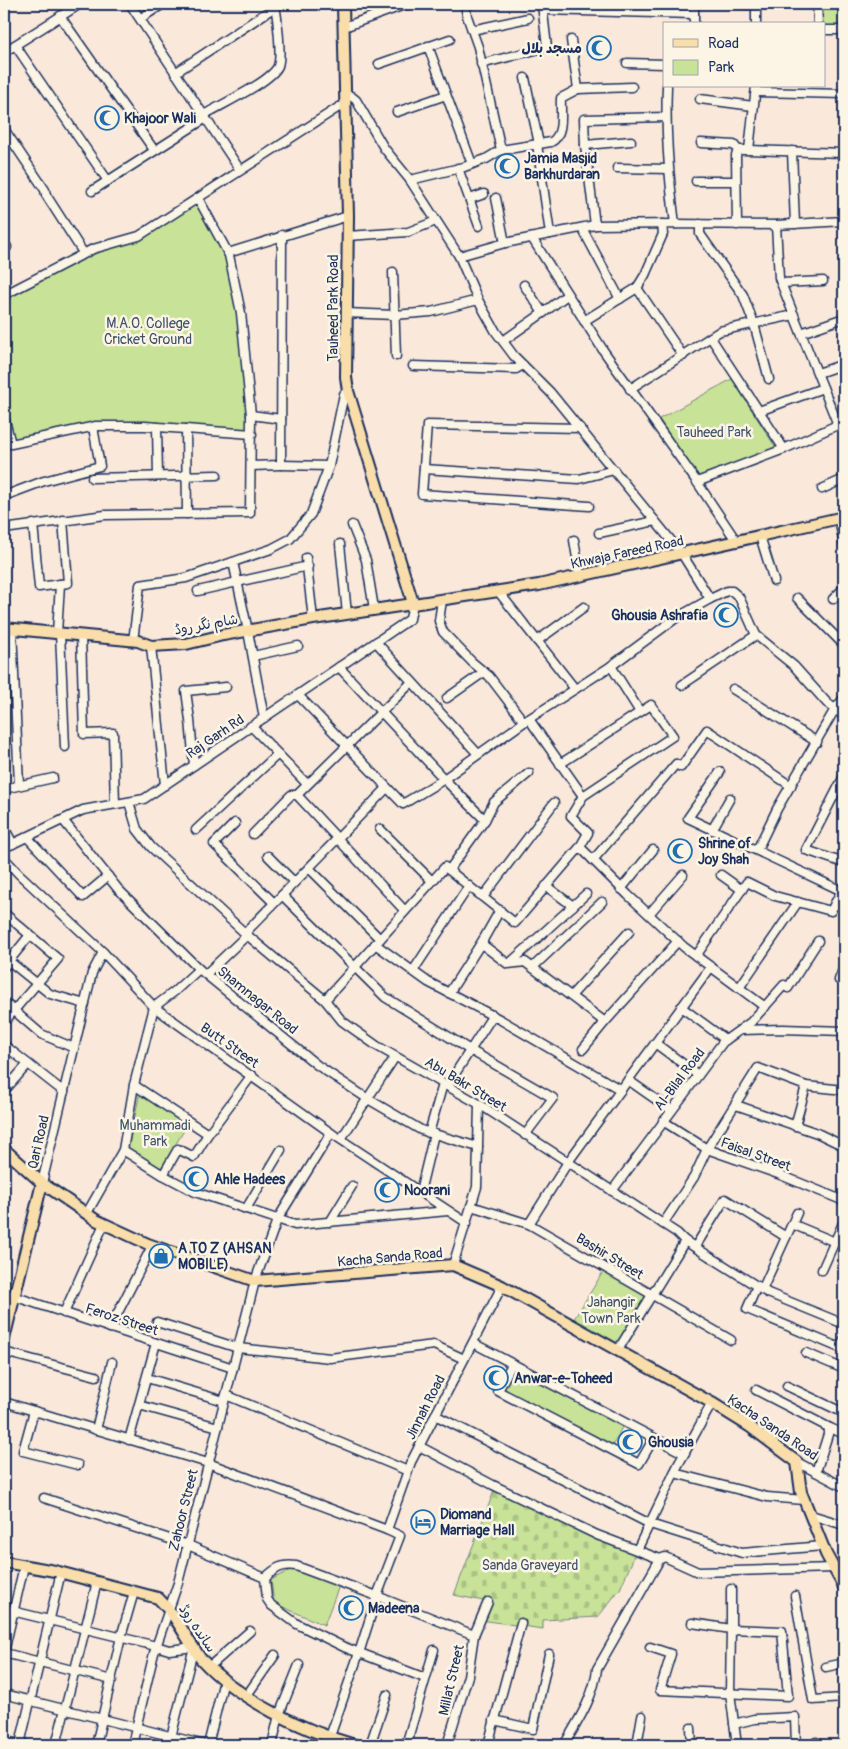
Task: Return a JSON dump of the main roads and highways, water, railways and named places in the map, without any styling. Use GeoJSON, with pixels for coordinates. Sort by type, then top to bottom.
{"type":"FeatureCollection","features":[{"type":"Feature","properties":{"kind":"main road","name":"Tauheed Park Road"},"geometry":{"type":"LineString","coordinates":[[343,4],[348,216],[346,377],[348,391],[413,603]]}},
{"type":"Feature","properties":{"kind":"main road","name":"Khwaja Fareed Road"},"geometry":{"type":"LineString","coordinates":[[413,603],[498,591],[580,576],[842,518]]}},
{"type":"Feature","properties":{"kind":"main road","name":"شام نگر روڈ"},"geometry":{"type":"LineString","coordinates":[[8,628],[133,641],[151,646],[186,644],[223,635],[413,603]]}},
{"type":"Feature","properties":{"kind":"main road","name":"Kacha Sanda Road"},"geometry":{"type":"LineString","coordinates":[[4,1149],[42,1183],[96,1220],[152,1246],[255,1280],[453,1265],[502,1286],[712,1403],[749,1426],[796,1462],[804,1500],[823,1546],[844,1587]]}},
{"type":"Feature","properties":{"kind":"main road","name":"Qari Road"},"geometry":{"type":"LineString","coordinates":[[4,1339],[42,1183]]}},
{"type":"Feature","properties":{"kind":"main road","name":"ساندہ روڈ"},"geometry":{"type":"LineString","coordinates":[[4,1562],[61,1572],[158,1598],[169,1608],[201,1659],[224,1680],[247,1696],[329,1742],[356,1745]]}},
{"type":"Feature","properties":{"kind":"place","name":"مسجد بلال"},"geometry":{"type":"Point","coordinates":[599,48]}},
{"type":"Feature","properties":{"kind":"place","name":"Khajoor Wali"},"geometry":{"type":"Point","coordinates":[107,118]}},
{"type":"Feature","properties":{"kind":"place","name":"Jamia Masjid Barkhurdaran"},"geometry":{"type":"Point","coordinates":[507,166]}},
{"type":"Feature","properties":{"kind":"place","name":"Ghousia Ashrafia"},"geometry":{"type":"Point","coordinates":[726,615]}},
{"type":"Feature","properties":{"kind":"place","name":"Shrine of Joy Shah"},"geometry":{"type":"Point","coordinates":[680,851]}},
{"type":"Feature","properties":{"kind":"place","name":"Ahle Hadees"},"geometry":{"type":"Point","coordinates":[196,1179]}},
{"type":"Feature","properties":{"kind":"place","name":"Noorani"},"geometry":{"type":"Point","coordinates":[387,1190]}},
{"type":"Feature","properties":{"kind":"place","name":"A TO Z (AHSAN MOBILE)"},"geometry":{"type":"Point","coordinates":[161,1256]}},
{"type":"Feature","properties":{"kind":"place","name":"Anwar-e-Toheed"},"geometry":{"type":"Point","coordinates":[496,1378]}},
{"type":"Feature","properties":{"kind":"place","name":"Ghousia"},"geometry":{"type":"Point","coordinates":[630,1442]}},
{"type":"Feature","properties":{"kind":"place","name":"Diomand Marriage Hall"},"geometry":{"type":"Point","coordinates":[423,1522]}},
{"type":"Feature","properties":{"kind":"place","name":"Madeena"},"geometry":{"type":"Point","coordinates":[351,1608]}},
{"type":"Feature","properties":{"kind":"park label","name":"M.A.O. College Cricket Ground"},"geometry":{"type":"Point","coordinates":[148,332]}},
{"type":"Feature","properties":{"kind":"park label","name":"Tauheed Park"},"geometry":{"type":"Point","coordinates":[714,432]}},
{"type":"Feature","properties":{"kind":"park label","name":"Muhammadi Park"},"geometry":{"type":"Point","coordinates":[155,1134]}},
{"type":"Feature","properties":{"kind":"park label","name":"Jahangir Town Park"},"geometry":{"type":"Point","coordinates":[611,1310]}},
{"type":"Feature","properties":{"kind":"park label","name":"Sanda Graveyard"},"geometry":{"type":"Point","coordinates":[530,1565]}}]}
